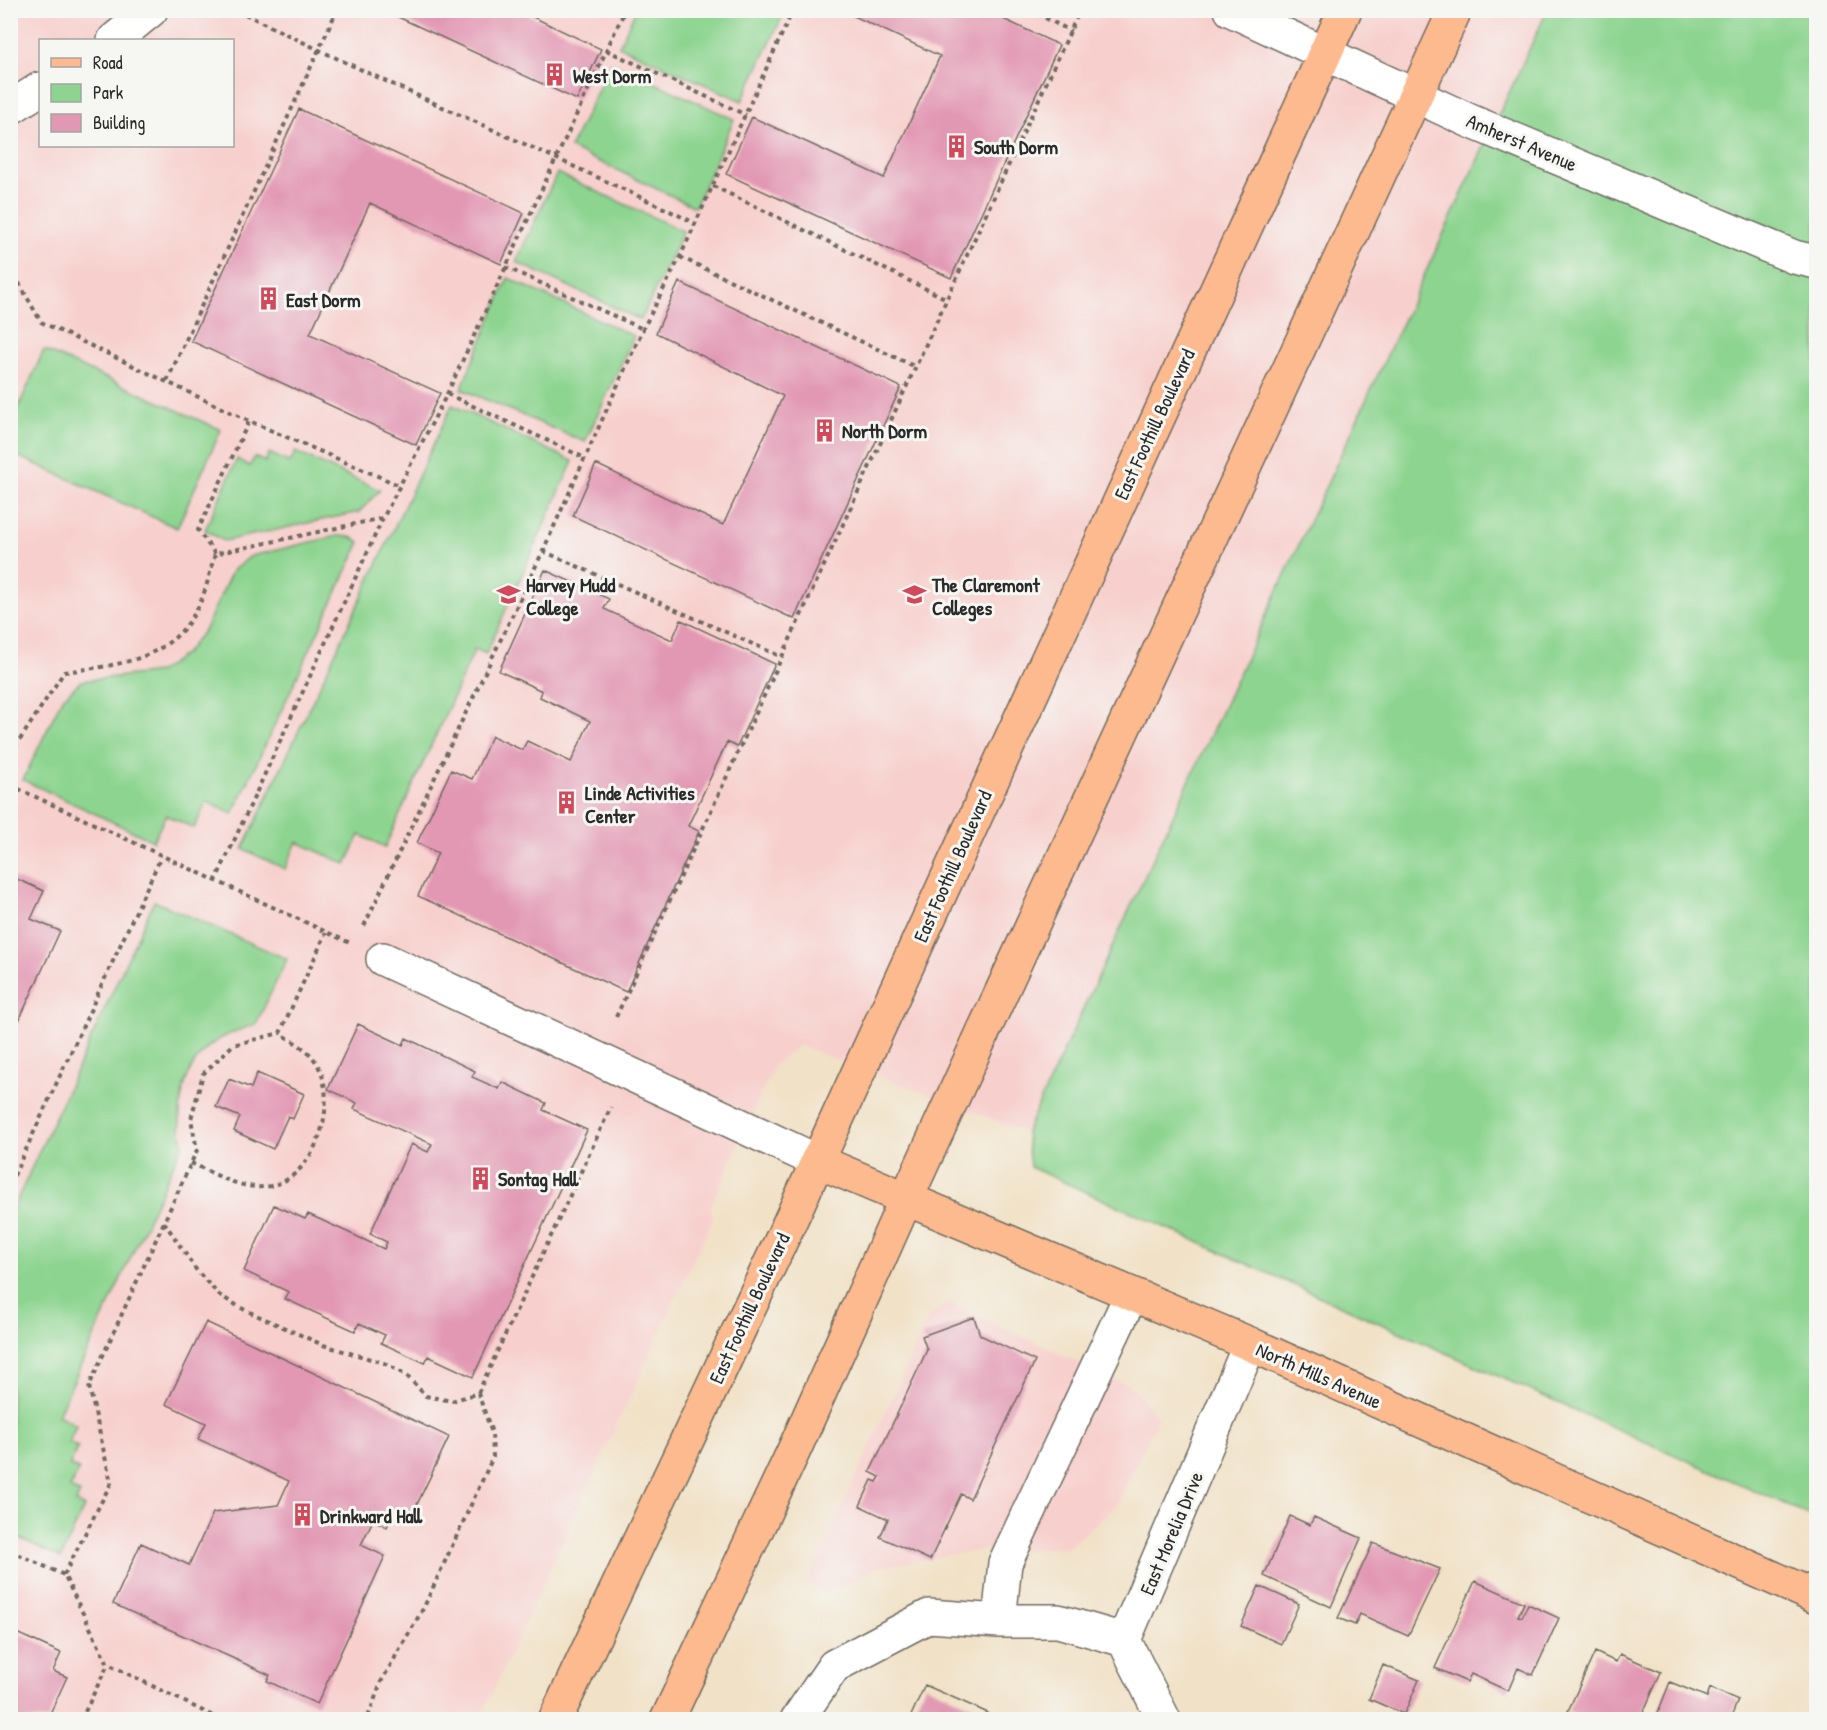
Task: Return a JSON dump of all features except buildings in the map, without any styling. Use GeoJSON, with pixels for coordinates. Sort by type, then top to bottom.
{"type":"FeatureCollection","features":[{"type":"Feature","properties":{"kind":"main road","name":"East Foothill Boulevard"},"geometry":{"type":"LineString","coordinates":[[555,1719],[817,1161],[1345,10]]}},
{"type":"Feature","properties":{"kind":"main road"},"geometry":{"type":"LineString","coordinates":[[667,1719],[790,1459],[906,1199],[1455,10]]}},
{"type":"Feature","properties":{"kind":"main road","name":"North Mills Avenue"},"geometry":{"type":"LineString","coordinates":[[817,1161],[1250,1344],[1816,1597]]}},
{"type":"Feature","properties":{"kind":"street"},"geometry":{"type":"LineString","coordinates":[[115,39],[152,10]]}},
{"type":"Feature","properties":{"kind":"street","name":"Amherst Avenue"},"geometry":{"type":"LineString","coordinates":[[1232,10],[1551,156],[1794,257],[1816,262]]}},
{"type":"Feature","properties":{"kind":"street"},"geometry":{"type":"LineString","coordinates":[[10,108],[39,90]]}},
{"type":"Feature","properties":{"kind":"street"},"geometry":{"type":"LineString","coordinates":[[369,952],[817,1161]]}},
{"type":"Feature","properties":{"kind":"street"},"geometry":{"type":"LineString","coordinates":[[999,1621],[1005,1563],[1131,1295]]}},
{"type":"Feature","properties":{"kind":"street","name":"East Morelia Drive"},"geometry":{"type":"LineString","coordinates":[[1124,1640],[1250,1344]]}},
{"type":"Feature","properties":{"kind":"street"},"geometry":{"type":"LineString","coordinates":[[797,1719],[834,1666],[929,1616],[999,1621],[1058,1621],[1124,1640],[1164,1719]]}},
{"type":"Feature","properties":{"kind":"path"},"geometry":{"type":"LineString","coordinates":[[237,10],[319,51],[557,157],[694,223]]}},
{"type":"Feature","properties":{"kind":"path"},"geometry":{"type":"LineString","coordinates":[[167,381],[337,10]]}},
{"type":"Feature","properties":{"kind":"path"},"geometry":{"type":"LineString","coordinates":[[215,882],[383,518],[447,394],[625,10]]}},
{"type":"Feature","properties":{"kind":"path"},"geometry":{"type":"LineString","coordinates":[[10,785],[369,952],[543,551],[793,10]]}},
{"type":"Feature","properties":{"kind":"path"},"geometry":{"type":"LineString","coordinates":[[1029,10],[1071,31]]}},
{"type":"Feature","properties":{"kind":"path"},"geometry":{"type":"LineString","coordinates":[[616,1017],[1080,10]]}},
{"type":"Feature","properties":{"kind":"path"},"geometry":{"type":"LineString","coordinates":[[606,50],[746,115]]}},
{"type":"Feature","properties":{"kind":"path"},"geometry":{"type":"LineString","coordinates":[[713,186],[947,299]]}},
{"type":"Feature","properties":{"kind":"path"},"geometry":{"type":"LineString","coordinates":[[680,257],[916,367]]}},
{"type":"Feature","properties":{"kind":"path"},"geometry":{"type":"LineString","coordinates":[[10,267],[41,322],[249,421],[401,486]]}},
{"type":"Feature","properties":{"kind":"path"},"geometry":{"type":"LineString","coordinates":[[505,267],[644,329]]}},
{"type":"Feature","properties":{"kind":"path"},"geometry":{"type":"LineString","coordinates":[[447,394],[585,458]]}},
{"type":"Feature","properties":{"kind":"path"},"geometry":{"type":"LineString","coordinates":[[215,554],[198,530],[249,421]]}},
{"type":"Feature","properties":{"kind":"path"},"geometry":{"type":"LineString","coordinates":[[215,554],[383,518]]}},
{"type":"Feature","properties":{"kind":"path"},"geometry":{"type":"LineString","coordinates":[[543,551],[782,657]]}},
{"type":"Feature","properties":{"kind":"path"},"geometry":{"type":"LineString","coordinates":[[10,755],[64,672],[126,664],[170,645],[198,608],[215,554]]}},
{"type":"Feature","properties":{"kind":"path"},"geometry":{"type":"LineString","coordinates":[[10,1184],[161,857]]}},
{"type":"Feature","properties":{"kind":"path"},"geometry":{"type":"LineString","coordinates":[[64,1575],[111,1483],[89,1386],[197,1150],[190,1119],[203,1074],[233,1045],[280,1032],[326,933]]}},
{"type":"Feature","properties":{"kind":"path"},"geometry":{"type":"LineString","coordinates":[[191,1163],[237,1184],[265,1187],[288,1178],[304,1164],[318,1140],[326,1116],[324,1085],[313,1058],[280,1032]]}},
{"type":"Feature","properties":{"kind":"path"},"geometry":{"type":"LineString","coordinates":[[367,1719],[381,1682],[424,1607],[494,1457],[492,1433],[478,1393],[611,1107]]}},
{"type":"Feature","properties":{"kind":"path"},"geometry":{"type":"LineString","coordinates":[[163,1222],[197,1270],[219,1295],[245,1310],[323,1345],[384,1363],[406,1375],[426,1396],[452,1401],[478,1393]]}},
{"type":"Feature","properties":{"kind":"path"},"geometry":{"type":"LineString","coordinates":[[10,1551],[64,1575],[108,1664],[220,1719]]}},
{"type":"Feature","properties":{"kind":"path"},"geometry":{"type":"LineString","coordinates":[[81,1719],[108,1664]]}},
{"type":"Feature","properties":{"kind":"shaded area","name":"The Claremont Colleges"},"geometry":{"type":"Polygon","coordinates":[[[11,11],[1816,11],[1816,1518],[1030,1167],[1026,1132],[799,1045],[774,1065],[710,1208],[713,1218],[480,1719],[11,1720],[11,11]]]}},
{"type":"Feature","properties":{"kind":"shaded area"},"geometry":{"type":"Polygon","coordinates":[[[950,1303],[1132,1387],[1158,1418],[1116,1506],[1067,1548],[975,1551],[874,1568],[827,1594],[807,1583],[930,1315],[950,1303]]]}},
{"type":"Feature","properties":{"kind":"green space"},"geometry":{"type":"Polygon","coordinates":[[[635,10],[785,11],[742,101],[619,46],[635,10]]]}},
{"type":"Feature","properties":{"kind":"green space"},"geometry":{"type":"Polygon","coordinates":[[[1547,11],[1816,11],[1816,1518],[1030,1167],[1026,1132],[1547,11]]]}},
{"type":"Feature","properties":{"kind":"green space"},"geometry":{"type":"Polygon","coordinates":[[[611,63],[734,119],[695,207],[570,148],[611,63]]]}},
{"type":"Feature","properties":{"kind":"green space"},"geometry":{"type":"Polygon","coordinates":[[[557,173],[683,231],[641,320],[516,262],[557,173]]]}},
{"type":"Feature","properties":{"kind":"green space"},"geometry":{"type":"Polygon","coordinates":[[[508,278],[634,336],[585,442],[461,389],[508,278]]]}},
{"type":"Feature","properties":{"kind":"green space"},"geometry":{"type":"Polygon","coordinates":[[[44,350],[221,430],[177,528],[11,453],[11,424],[44,350]]]}},
{"type":"Feature","properties":{"kind":"green space"},"geometry":{"type":"Polygon","coordinates":[[[452,405],[573,461],[486,654],[475,649],[385,847],[360,835],[346,864],[297,842],[285,869],[243,849],[452,405]]]}},
{"type":"Feature","properties":{"kind":"green space"},"geometry":{"type":"Polygon","coordinates":[[[295,452],[380,490],[359,512],[224,541],[205,530],[237,459],[250,466],[254,457],[265,462],[269,453],[290,463],[295,452]]]}},
{"type":"Feature","properties":{"kind":"green space"},"geometry":{"type":"Polygon","coordinates":[[[337,536],[351,537],[360,542],[233,814],[207,802],[194,828],[166,815],[153,841],[23,780],[62,699],[81,681],[159,672],[185,654],[205,629],[232,571],[251,556],[337,536]]]}},
{"type":"Feature","properties":{"kind":"green space"},"geometry":{"type":"Polygon","coordinates":[[[154,901],[287,959],[256,1024],[211,1044],[191,1069],[180,1106],[183,1144],[58,1415],[76,1425],[69,1443],[78,1447],[69,1466],[79,1470],[70,1488],[80,1493],[76,1502],[84,1507],[61,1558],[11,1534],[11,1213],[154,901]]]}},
{"type":"Feature","properties":{"kind":"place","name":"West Dorm"},"geometry":{"type":"Point","coordinates":[555,75]}},
{"type":"Feature","properties":{"kind":"place","name":"South Dorm"},"geometry":{"type":"Point","coordinates":[956,146]}},
{"type":"Feature","properties":{"kind":"place","name":"East Dorm"},"geometry":{"type":"Point","coordinates":[268,299]}},
{"type":"Feature","properties":{"kind":"place","name":"North Dorm"},"geometry":{"type":"Point","coordinates":[824,430]}},
{"type":"Feature","properties":{"kind":"place","name":"Harvey Mudd College"},"geometry":{"type":"Point","coordinates":[508,595]}},
{"type":"Feature","properties":{"kind":"place","name":"The Claremont Colleges"},"geometry":{"type":"Point","coordinates":[914,595]}},
{"type":"Feature","properties":{"kind":"place","name":"Linde Activities Center"},"geometry":{"type":"Point","coordinates":[567,803]}},
{"type":"Feature","properties":{"kind":"place","name":"Sontag Hall"},"geometry":{"type":"Point","coordinates":[480,1178]}},
{"type":"Feature","properties":{"kind":"place","name":"Drinkward Hall"},"geometry":{"type":"Point","coordinates":[302,1515]}}]}
